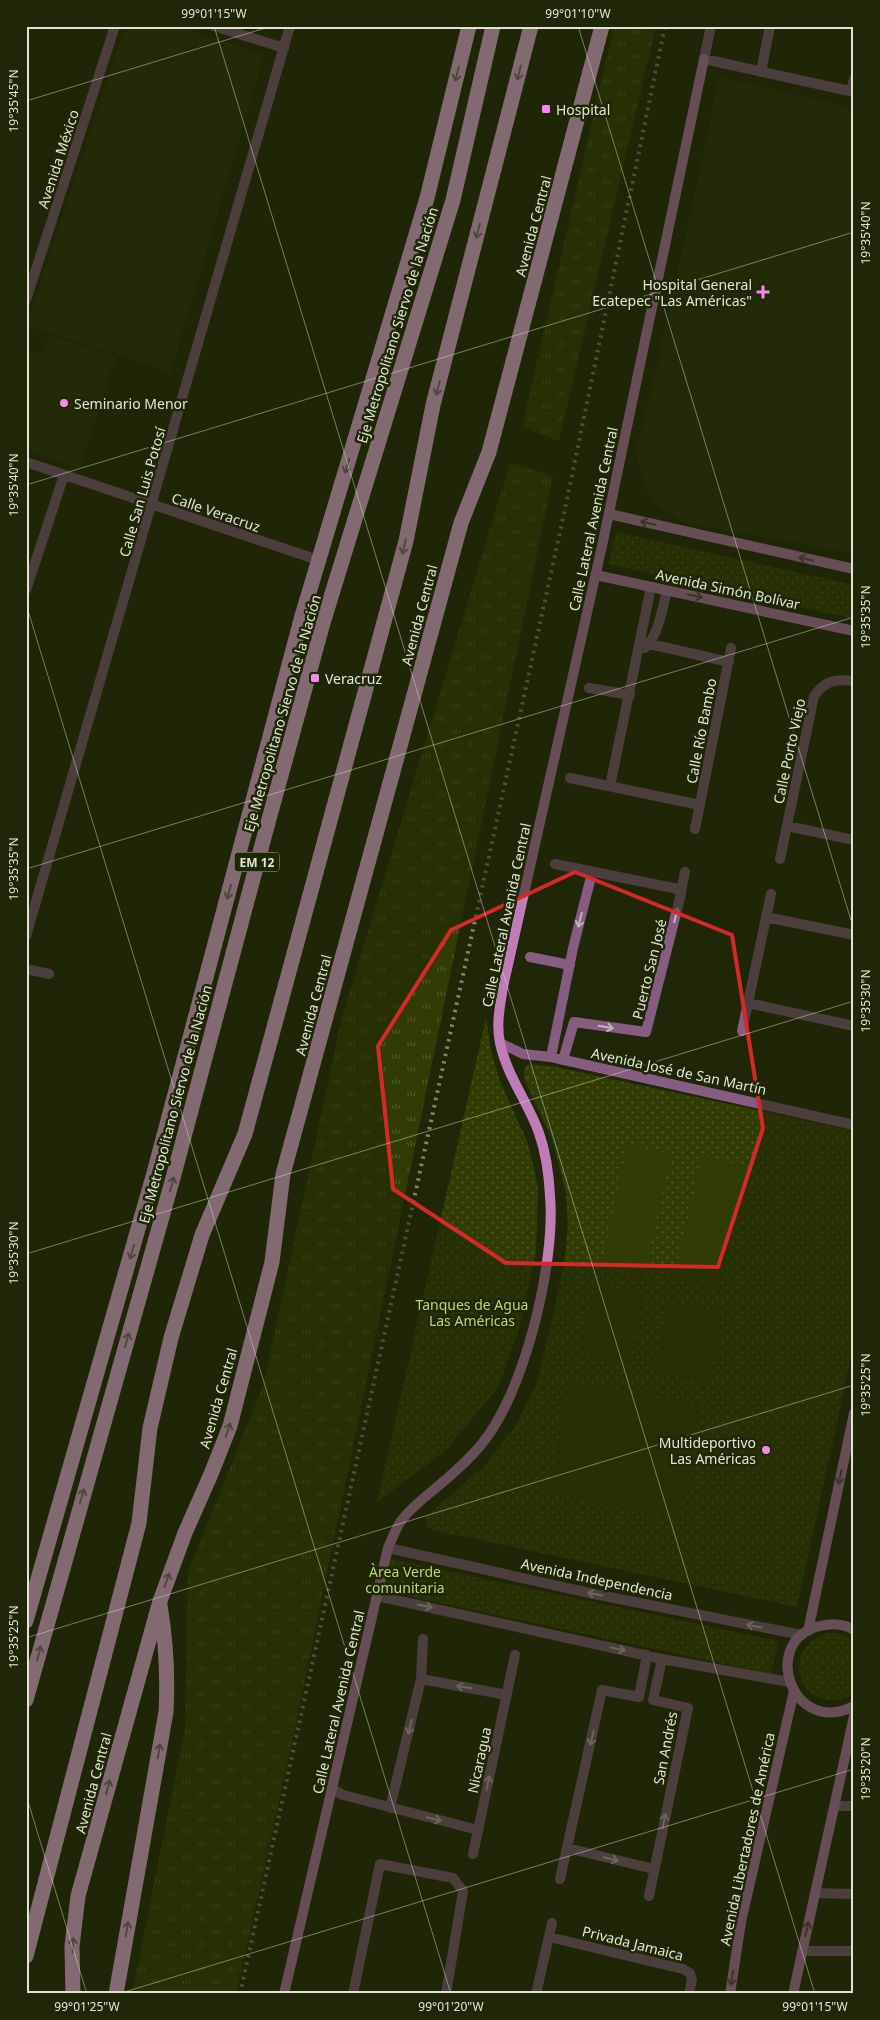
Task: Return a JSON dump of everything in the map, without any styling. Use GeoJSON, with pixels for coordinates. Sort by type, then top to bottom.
{"type":"FeatureCollection","features":[{"type":"Feature","properties":{"kind":"highway","name":"Eje Metropolitano Siervo de la Nación"},"geometry":{"type":"LineString","coordinates":[[26,1621],[154,1173],[302,616],[426,198],[469,26]]}},
{"type":"Feature","properties":{"kind":"highway","name":"Eje Metropolitano Siervo de la Nación"},"geometry":{"type":"LineString","coordinates":[[26,1700],[173,1178],[323,623],[453,200],[493,26]]}},
{"type":"Feature","properties":{"kind":"highway","name":"Avenida Central"},"geometry":{"type":"LineString","coordinates":[[26,1956],[138,1523],[150,1428],[171,1338],[202,1236],[245,1134],[406,541],[433,405],[531,26]]}},
{"type":"Feature","properties":{"kind":"highway","name":"Avenida Central"},"geometry":{"type":"LineString","coordinates":[[73,1994],[72,1946],[78,1896],[160,1602],[185,1532],[230,1426],[272,1262],[283,1174],[462,523],[489,452],[602,26]]}},
{"type":"Feature","properties":{"kind":"highway"},"geometry":{"type":"LineString","coordinates":[[116,1994],[166,1712],[168,1678],[166,1638],[160,1602]]}},
{"type":"Feature","properties":{"kind":"main road","name":"Calle Lateral Avenida Central"},"geometry":{"type":"LineString","coordinates":[[284,1994],[388,1548],[399,1525],[410,1510],[457,1470],[481,1446],[497,1424],[512,1396],[534,1322],[550,1251],[552,1212],[548,1174],[539,1134],[508,1070],[500,1043],[498,1023],[503,987],[596,575],[704,60]]}},
{"type":"Feature","properties":{"kind":"main road"},"geometry":{"type":"LineString","coordinates":[[608,514],[854,569]]}},
{"type":"Feature","properties":{"kind":"main road","name":"Avenida Simón Bolívar"},"geometry":{"type":"LineString","coordinates":[[596,575],[854,630]]}},
{"type":"Feature","properties":{"kind":"main road"},"geometry":{"type":"LineString","coordinates":[[805,1633],[854,1412]]}},
{"type":"Feature","properties":{"kind":"main road"},"geometry":{"type":"LineString","coordinates":[[805,1633],[828,1624],[854,1630]]}},
{"type":"Feature","properties":{"kind":"main road","name":"Avenida Libertadores de América"},"geometry":{"type":"LineString","coordinates":[[730,1994],[741,1922],[792,1687],[787,1670],[788,1657],[794,1645],[805,1633]]}},
{"type":"Feature","properties":{"kind":"main road"},"geometry":{"type":"LineString","coordinates":[[792,1687],[808,1706],[817,1710],[838,1712],[854,1706]]}},
{"type":"Feature","properties":{"kind":"main road"},"geometry":{"type":"LineString","coordinates":[[793,1994],[854,1716]]}},
{"type":"Feature","properties":{"kind":"street","name":"Avenida México"},"geometry":{"type":"LineString","coordinates":[[26,300],[115,26]]}},
{"type":"Feature","properties":{"kind":"street"},"geometry":{"type":"LineString","coordinates":[[214,26],[284,48]]}},
{"type":"Feature","properties":{"kind":"street","name":"Calle San Luis Potosí"},"geometry":{"type":"LineString","coordinates":[[26,936],[290,26]]}},
{"type":"Feature","properties":{"kind":"street","name":"Calle Lateral Avenida Central"},"geometry":{"type":"LineString","coordinates":[[704,60],[711,26]]}},
{"type":"Feature","properties":{"kind":"street"},"geometry":{"type":"LineString","coordinates":[[761,72],[770,26]]}},
{"type":"Feature","properties":{"kind":"street"},"geometry":{"type":"LineString","coordinates":[[704,60],[852,92],[854,79]]}},
{"type":"Feature","properties":{"kind":"street","name":"Calle Veracruz"},"geometry":{"type":"LineString","coordinates":[[26,462],[312,558]]}},
{"type":"Feature","properties":{"kind":"street"},"geometry":{"type":"LineString","coordinates":[[26,590],[64,475]]}},
{"type":"Feature","properties":{"kind":"street"},"geometry":{"type":"LineString","coordinates":[[645,643],[651,587]]}},
{"type":"Feature","properties":{"kind":"street"},"geometry":{"type":"LineString","coordinates":[[610,786],[639,654],[659,621],[667,590]]}},
{"type":"Feature","properties":{"kind":"street","name":"Calle Río Bambo"},"geometry":{"type":"LineString","coordinates":[[645,643],[729,662]]}},
{"type":"Feature","properties":{"kind":"street","name":"Calle Río Bambo"},"geometry":{"type":"LineString","coordinates":[[695,829],[732,648]]}},
{"type":"Feature","properties":{"kind":"street","name":"Calle Porto Viejo"},"geometry":{"type":"LineString","coordinates":[[780,859],[814,696],[823,684],[839,679],[854,681]]}},
{"type":"Feature","properties":{"kind":"street"},"geometry":{"type":"LineString","coordinates":[[589,688],[630,695]]}},
{"type":"Feature","properties":{"kind":"street","name":"Calle Río Bambo"},"geometry":{"type":"LineString","coordinates":[[570,778],[700,805]]}},
{"type":"Feature","properties":{"kind":"street"},"geometry":{"type":"LineString","coordinates":[[787,826],[854,840]]}},
{"type":"Feature","properties":{"kind":"street"},"geometry":{"type":"LineString","coordinates":[[556,864],[680,890]]}},
{"type":"Feature","properties":{"kind":"street","name":"Puerto San José"},"geometry":{"type":"LineString","coordinates":[[563,1060],[574,1022],[646,1032],[682,894],[680,890],[685,872]]}},
{"type":"Feature","properties":{"kind":"street"},"geometry":{"type":"LineString","coordinates":[[551,1057],[592,873]]}},
{"type":"Feature","properties":{"kind":"street"},"geometry":{"type":"LineString","coordinates":[[742,1031],[771,894]]}},
{"type":"Feature","properties":{"kind":"street"},"geometry":{"type":"LineString","coordinates":[[766,917],[854,936]]}},
{"type":"Feature","properties":{"kind":"street"},"geometry":{"type":"LineString","coordinates":[[530,957],[570,965]]}},
{"type":"Feature","properties":{"kind":"street"},"geometry":{"type":"LineString","coordinates":[[26,969],[49,974]]}},
{"type":"Feature","properties":{"kind":"street"},"geometry":{"type":"LineString","coordinates":[[748,1003],[854,1026]]}},
{"type":"Feature","properties":{"kind":"street","name":"Avenida José de San Martín"},"geometry":{"type":"LineString","coordinates":[[500,1043],[523,1054],[551,1057],[854,1125]]}},
{"type":"Feature","properties":{"kind":"street","name":"Avenida Independencia"},"geometry":{"type":"LineString","coordinates":[[388,1548],[604,1596],[805,1633]]}},
{"type":"Feature","properties":{"kind":"street"},"geometry":{"type":"LineString","coordinates":[[377,1596],[792,1687]]}},
{"type":"Feature","properties":{"kind":"street"},"geometry":{"type":"LineString","coordinates":[[390,1808],[421,1679],[423,1639]]}},
{"type":"Feature","properties":{"kind":"street","name":"Nicaragua"},"geometry":{"type":"LineString","coordinates":[[473,1854],[515,1655]]}},
{"type":"Feature","properties":{"kind":"street"},"geometry":{"type":"LineString","coordinates":[[560,1879],[602,1690],[639,1697],[647,1655]]}},
{"type":"Feature","properties":{"kind":"street","name":"San Andrés"},"geometry":{"type":"LineString","coordinates":[[649,1896],[688,1708],[653,1700],[662,1658]]}},
{"type":"Feature","properties":{"kind":"street"},"geometry":{"type":"LineString","coordinates":[[421,1679],[507,1695]]}},
{"type":"Feature","properties":{"kind":"street"},"geometry":{"type":"LineString","coordinates":[[332,1789],[343,1796],[478,1830]]}},
{"type":"Feature","properties":{"kind":"street"},"geometry":{"type":"LineString","coordinates":[[834,1806],[854,1806]]}},
{"type":"Feature","properties":{"kind":"street"},"geometry":{"type":"LineString","coordinates":[[567,1848],[654,1869]]}},
{"type":"Feature","properties":{"kind":"street"},"geometry":{"type":"LineString","coordinates":[[353,1994],[380,1864],[453,1878],[464,1891],[446,1994]]}},
{"type":"Feature","properties":{"kind":"street"},"geometry":{"type":"LineString","coordinates":[[815,1893],[854,1894]]}},
{"type":"Feature","properties":{"kind":"street"},"geometry":{"type":"LineString","coordinates":[[536,1994],[552,1923]]}},
{"type":"Feature","properties":{"kind":"street","name":"Privada Jamaica"},"geometry":{"type":"LineString","coordinates":[[548,1937],[683,1969],[690,1973],[692,1980],[689,1994]]}},
{"type":"Feature","properties":{"kind":"street"},"geometry":{"type":"LineString","coordinates":[[802,1951],[854,1951]]}},
{"type":"Feature","properties":{"kind":"highlighted area"},"geometry":{"type":"Polygon","coordinates":[[[575,872],[732,935],[763,1128],[718,1267],[506,1263],[393,1189],[378,1046],[451,930],[575,872]]]}},
{"type":"Feature","properties":{"kind":"shaded area"},"geometry":{"type":"Polygon","coordinates":[[[125,26],[178,26],[264,55],[171,372],[26,325],[125,26]]]}},
{"type":"Feature","properties":{"kind":"shaded area","name":"Hospital General Ecatepec \"Las Américas\""},"geometry":{"type":"Polygon","coordinates":[[[718,77],[854,108],[854,553],[681,522],[653,502],[642,480],[636,449],[659,356],[707,138],[718,77]]]}},
{"type":"Feature","properties":{"kind":"shaded area","name":"Seminario Menor"},"geometry":{"type":"Polygon","coordinates":[[[49,335],[116,356],[80,468],[26,451],[26,350],[43,355],[49,335]]]}},
{"type":"Feature","properties":{"kind":"green space"},"geometry":{"type":"Polygon","coordinates":[[[614,26],[656,26],[559,441],[522,427],[614,26]]]}},
{"type":"Feature","properties":{"kind":"green space"},"geometry":{"type":"Polygon","coordinates":[[[510,463],[553,476],[292,1743],[236,1994],[132,1994],[185,1728],[188,1572],[263,1386],[342,1017],[510,463]]]}},
{"type":"Feature","properties":{"kind":"green space"},"geometry":{"type":"Polygon","coordinates":[[[616,532],[854,585],[854,619],[608,564],[616,532]]]}},
{"type":"Feature","properties":{"kind":"green space","name":"Tanques de Agua Las Américas"},"geometry":{"type":"Polygon","coordinates":[[[486,1018],[491,1050],[499,1079],[527,1141],[538,1186],[536,1251],[519,1330],[497,1389],[445,1451],[377,1502],[486,1018]]]}},
{"type":"Feature","properties":{"kind":"green space"},"geometry":{"type":"Polygon","coordinates":[[[530,1064],[556,1067],[854,1131],[854,1343],[797,1607],[432,1530],[426,1524],[427,1516],[486,1464],[516,1425],[536,1385],[557,1297],[566,1250],[568,1224],[566,1193],[552,1138],[524,1079],[524,1068],[530,1064]]]}},
{"type":"Feature","properties":{"kind":"green space"},"geometry":{"type":"Polygon","coordinates":[[[628,1145],[671,1154],[644,1277],[601,1268],[628,1145]]]}},
{"type":"Feature","properties":{"kind":"green space"},"geometry":{"type":"Polygon","coordinates":[[[702,1156],[747,1166],[719,1290],[674,1279],[702,1156]]]}},
{"type":"Feature","properties":{"kind":"green space"},"geometry":{"type":"Polygon","coordinates":[[[597,1283],[647,1295],[629,1364],[579,1352],[597,1283]]]}},
{"type":"Feature","properties":{"kind":"green space"},"geometry":{"type":"Polygon","coordinates":[[[669,1302],[722,1313],[707,1383],[654,1372],[669,1302]]]}},
{"type":"Feature","properties":{"kind":"green space"},"geometry":{"type":"Polygon","coordinates":[[[571,1381],[702,1407],[679,1519],[548,1493],[571,1381]]]}},
{"type":"Feature","properties":{"kind":"green space","name":"Àrea Verde comunitaria"},"geometry":{"type":"Polygon","coordinates":[[[391,1559],[778,1641],[771,1674],[384,1591],[391,1559]]]}},
{"type":"Feature","properties":{"kind":"green space"},"geometry":{"type":"Polygon","coordinates":[[[827,1633],[838,1633],[854,1640],[854,1694],[837,1700],[822,1699],[810,1692],[802,1681],[799,1668],[802,1654],[811,1642],[827,1633]]]}},
{"type":"Feature","properties":{"kind":"railway"},"geometry":{"type":"LineString","coordinates":[[240,1994],[565,509],[665,26]]}},
{"type":"Feature","properties":{"kind":"place","name":"Hospital"},"geometry":{"type":"Point","coordinates":[546,109]}},
{"type":"Feature","properties":{"kind":"place","name":"Hospital General Ecatepec \"Las Américas\""},"geometry":{"type":"Point","coordinates":[763,292]}},
{"type":"Feature","properties":{"kind":"place","name":"Seminario Menor"},"geometry":{"type":"Point","coordinates":[64,403]}},
{"type":"Feature","properties":{"kind":"place","name":"Veracruz"},"geometry":{"type":"Point","coordinates":[315,678]}},
{"type":"Feature","properties":{"kind":"place","name":"Multideportivo Las Américas"},"geometry":{"type":"Point","coordinates":[766,1450]}}]}
